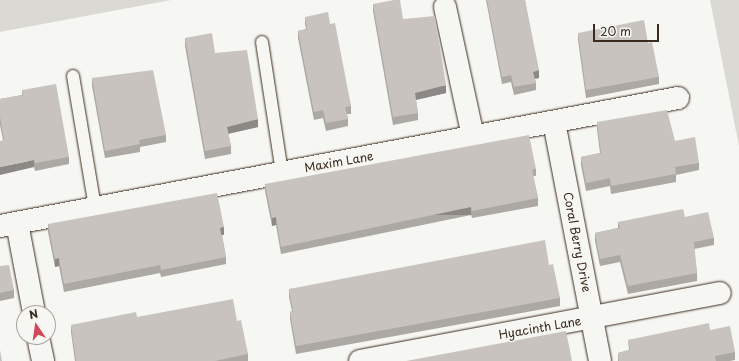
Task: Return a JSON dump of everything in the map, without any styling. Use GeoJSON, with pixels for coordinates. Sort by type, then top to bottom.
{"type":"FeatureCollection","features":[{"type":"Feature","properties":{"kind":"street"},"geometry":{"type":"LineString","coordinates":[[445,7],[472,137]]}},
{"type":"Feature","properties":{"kind":"street","name":"Maxim Lane"},"geometry":{"type":"LineString","coordinates":[[8,225],[95,207],[678,98]]}},
{"type":"Feature","properties":{"kind":"street","name":"Coral Berry Drive"},"geometry":{"type":"LineString","coordinates":[[554,122],[600,361]]}},
{"type":"Feature","properties":{"kind":"street"},"geometry":{"type":"LineString","coordinates":[[8,225],[32,305]]}},
{"type":"Feature","properties":{"kind":"street","name":"Hyacinth Lane"},"geometry":{"type":"LineString","coordinates":[[360,361],[720,294]]}},
{"type":"Feature","properties":{"kind":"street"},"geometry":{"type":"LineString","coordinates":[[40,345],[43,361]]}},
{"type":"Feature","properties":{"kind":"lane"},"geometry":{"type":"LineString","coordinates":[[262,42],[282,172]]}},
{"type":"Feature","properties":{"kind":"lane"},"geometry":{"type":"LineString","coordinates":[[73,76],[95,207]]}},
{"type":"Feature","properties":{"kind":"shaded area"},"geometry":{"type":"Polygon","coordinates":[[[0,0],[171,0],[0,32],[0,0]]]}},
{"type":"Feature","properties":{"kind":"shaded area"},"geometry":{"type":"Polygon","coordinates":[[[710,0],[739,0],[739,146],[710,0]]]}},
{"type":"Feature","properties":{"kind":"building"},"geometry":{"type":"Polygon","coordinates":[[[400,0],[403,19],[435,16],[446,85],[415,93],[418,113],[393,117],[373,4],[400,0]]]}},
{"type":"Feature","properties":{"kind":"building"},"geometry":{"type":"Polygon","coordinates":[[[487,0],[525,0],[539,70],[533,72],[536,83],[514,87],[511,75],[502,77],[487,0]]]}},
{"type":"Feature","properties":{"kind":"building"},"geometry":{"type":"Polygon","coordinates":[[[328,12],[330,24],[335,23],[351,106],[345,107],[348,119],[326,123],[323,110],[314,112],[298,31],[307,29],[305,17],[328,12]]]}},
{"type":"Feature","properties":{"kind":"building"},"geometry":{"type":"Polygon","coordinates":[[[644,20],[648,43],[652,42],[659,77],[586,90],[578,33],[644,20]]]}},
{"type":"Feature","properties":{"kind":"building"},"geometry":{"type":"Polygon","coordinates":[[[212,33],[215,53],[247,50],[258,119],[227,127],[231,146],[205,151],[185,38],[212,33]]]}},
{"type":"Feature","properties":{"kind":"building"},"geometry":{"type":"Polygon","coordinates":[[[153,70],[166,135],[139,140],[140,144],[105,151],[92,78],[153,70]]]}},
{"type":"Feature","properties":{"kind":"building"},"geometry":{"type":"Polygon","coordinates":[[[56,84],[69,157],[35,163],[34,160],[0,167],[0,141],[4,140],[0,117],[0,99],[23,95],[22,90],[56,84]]]}},
{"type":"Feature","properties":{"kind":"building"},"geometry":{"type":"Polygon","coordinates":[[[667,110],[675,141],[695,137],[699,163],[675,167],[676,174],[611,186],[610,178],[586,183],[581,157],[601,153],[597,122],[667,110]]]}},
{"type":"Feature","properties":{"kind":"building"},"geometry":{"type":"Polygon","coordinates":[[[529,135],[536,169],[532,169],[538,198],[472,211],[471,207],[281,247],[276,217],[272,218],[265,184],[529,135]]]}},
{"type":"Feature","properties":{"kind":"building"},"geometry":{"type":"Polygon","coordinates":[[[217,193],[224,227],[220,228],[226,257],[161,270],[160,265],[64,284],[59,258],[55,259],[48,224],[217,193]]]}},
{"type":"Feature","properties":{"kind":"building"},"geometry":{"type":"Polygon","coordinates":[[[683,209],[685,217],[708,212],[714,238],[694,242],[697,273],[628,286],[620,255],[600,259],[595,233],[620,228],[618,222],[683,209]]]}},
{"type":"Feature","properties":{"kind":"building"},"geometry":{"type":"Polygon","coordinates":[[[545,240],[549,265],[553,264],[560,298],[296,346],[290,312],[293,311],[289,289],[545,240]]]}},
{"type":"Feature","properties":{"kind":"building"},"geometry":{"type":"Polygon","coordinates":[[[9,265],[14,290],[0,293],[0,266],[9,265]]]}},
{"type":"Feature","properties":{"kind":"building"},"geometry":{"type":"Polygon","coordinates":[[[233,299],[237,321],[241,320],[248,354],[215,361],[76,361],[71,325],[136,312],[137,317],[233,299]]]}},
{"type":"Feature","properties":{"kind":"building"},"geometry":{"type":"Polygon","coordinates":[[[709,323],[710,330],[730,326],[735,352],[715,356],[716,361],[619,361],[618,353],[630,350],[628,340],[709,323]]]}},
{"type":"Feature","properties":{"kind":"building"},"geometry":{"type":"Polygon","coordinates":[[[566,331],[572,361],[406,361],[566,331]]]}},
{"type":"Feature","properties":{"kind":"building"},"geometry":{"type":"Polygon","coordinates":[[[0,350],[2,361],[0,361],[0,350]]]}}]}
